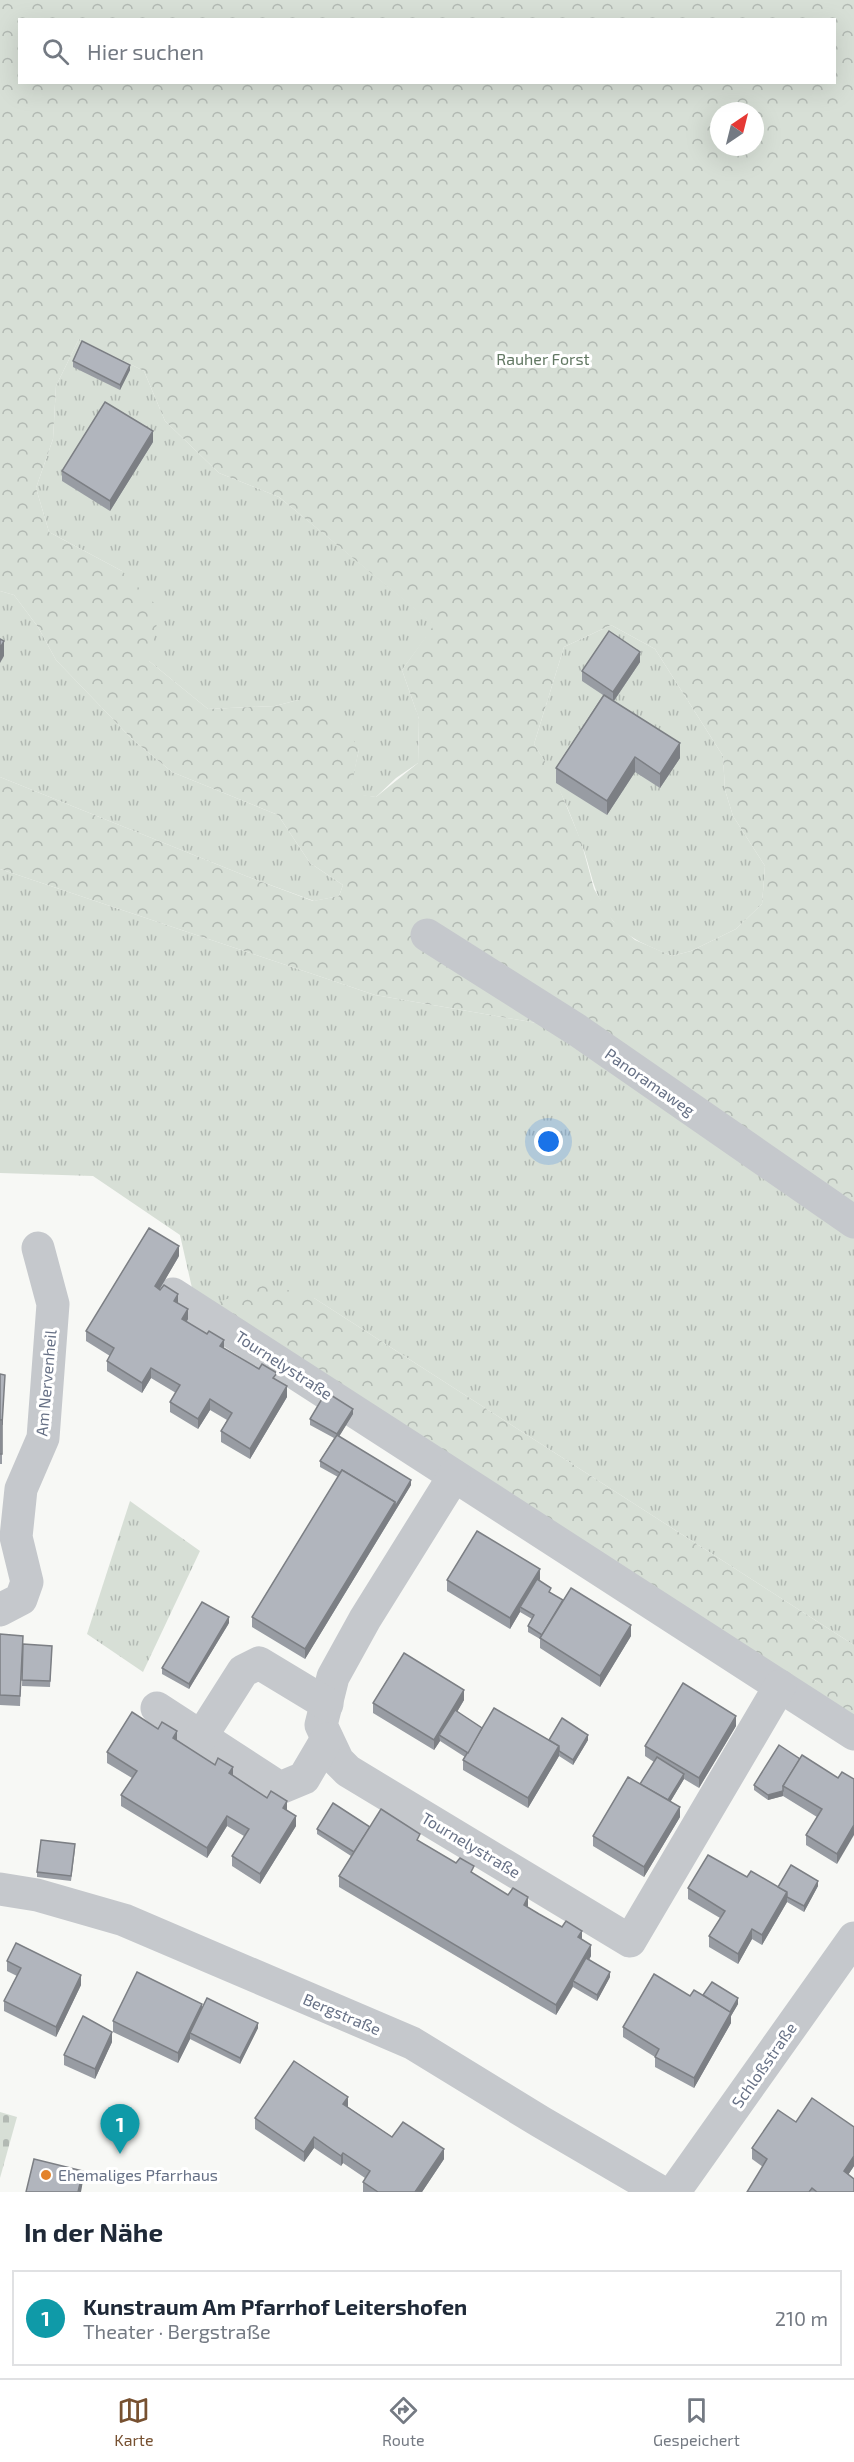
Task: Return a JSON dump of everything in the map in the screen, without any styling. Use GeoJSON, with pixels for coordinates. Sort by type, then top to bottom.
{"type":"FeatureCollection","features":[{"type":"Feature","properties":{"kind":"street","name":"Panoramaweg"},"geometry":{"type":"LineString","coordinates":[[442,936],[854,1222]]}},
{"type":"Feature","properties":{"kind":"street","name":"Am Nervenheil"},"geometry":{"type":"LineString","coordinates":[[0,1610],[21,1599],[27,1582],[16,1537],[21,1489],[43,1438],[53,1304],[38,1248]]}},
{"type":"Feature","properties":{"kind":"street","name":"Tournelystraße"},"geometry":{"type":"LineString","coordinates":[[174,1294],[854,1734]]}},
{"type":"Feature","properties":{"kind":"street","name":"Tournelystraße"},"geometry":{"type":"LineString","coordinates":[[454,1476],[365,1619],[333,1677],[321,1725],[338,1761],[348,1771],[630,1941],[780,1686]]}},
{"type":"Feature","properties":{"kind":"street"},"geometry":{"type":"LineString","coordinates":[[201,1737],[243,1671],[259,1663],[327,1704]]}},
{"type":"Feature","properties":{"kind":"street"},"geometry":{"type":"LineString","coordinates":[[157,1708],[280,1788],[304,1778],[327,1739]]}},
{"type":"Feature","properties":{"kind":"street","name":"Bergstraße"},"geometry":{"type":"LineString","coordinates":[[0,1889],[37,1895],[124,1920],[412,2043],[661,2192]]}},
{"type":"Feature","properties":{"kind":"street","name":"Schloßstraße"},"geometry":{"type":"LineString","coordinates":[[674,2192],[854,1938]]}},
{"type":"Feature","properties":{"kind":"green space","name":"Rauher Forst"},"geometry":{"type":"Polygon","coordinates":[[[0,0],[854,0],[854,1222],[577,1030],[375,995],[0,869],[0,777],[313,901],[339,896],[343,885],[310,863],[278,815],[172,772],[132,739],[56,660],[38,627],[14,595],[0,591],[0,0]],[[79,339],[56,386],[53,439],[36,488],[49,532],[122,571],[160,609],[149,661],[208,709],[275,706],[298,700],[324,706],[347,730],[359,749],[350,793],[376,797],[418,763],[419,719],[402,670],[434,625],[279,497],[219,473],[165,421],[144,371],[79,339]],[[611,625],[564,647],[534,744],[554,776],[581,841],[594,889],[613,921],[635,940],[672,956],[691,951],[736,929],[762,904],[765,866],[733,816],[725,790],[723,756],[655,649],[611,625]]]}},
{"type":"Feature","properties":{"kind":"green space"},"geometry":{"type":"Polygon","coordinates":[[[79,339],[144,371],[165,421],[219,473],[279,497],[435,625],[402,670],[419,719],[418,763],[396,778],[376,797],[349,794],[359,749],[298,700],[275,706],[208,709],[149,661],[122,571],[49,532],[36,488],[53,439],[56,386],[79,339]]]}},
{"type":"Feature","properties":{"kind":"green space"},"geometry":{"type":"Polygon","coordinates":[[[0,591],[14,595],[38,627],[56,660],[132,739],[172,772],[278,815],[310,863],[343,885],[339,896],[314,901],[0,777],[0,591]]]}},
{"type":"Feature","properties":{"kind":"green space"},"geometry":{"type":"Polygon","coordinates":[[[611,625],[655,649],[723,756],[725,790],[733,816],[765,866],[762,904],[736,929],[691,951],[672,956],[626,933],[606,911],[596,892],[584,851],[565,803],[534,744],[564,647],[611,625]]]}},
{"type":"Feature","properties":{"kind":"green space"},"geometry":{"type":"Polygon","coordinates":[[[0,869],[375,995],[577,1030],[854,1222],[854,1645],[314,1298],[197,1310],[180,1235],[93,1176],[0,1173],[0,869]]]}},
{"type":"Feature","properties":{"kind":"green space"},"geometry":{"type":"Polygon","coordinates":[[[268,1284],[314,1298],[854,1645],[854,1734],[197,1310],[268,1284]]]}},
{"type":"Feature","properties":{"kind":"green space"},"geometry":{"type":"Polygon","coordinates":[[[130,1501],[200,1551],[143,1672],[87,1634],[130,1501]]]}},
{"type":"Feature","properties":{"kind":"green space"},"geometry":{"type":"Polygon","coordinates":[[[0,2112],[17,2117],[0,2178],[0,2112]]]}},
{"type":"Feature","properties":{"kind":"building"},"geometry":{"type":"Polygon","coordinates":[[[82,341],[130,365],[120,385],[73,361],[82,341]]]}},
{"type":"Feature","properties":{"kind":"building"},"geometry":{"type":"Polygon","coordinates":[[[105,402],[153,431],[110,501],[62,471],[105,402]]]}},
{"type":"Feature","properties":{"kind":"building"},"geometry":{"type":"Polygon","coordinates":[[[609,631],[640,652],[613,692],[582,671],[609,631]]]}},
{"type":"Feature","properties":{"kind":"building"},"geometry":{"type":"Polygon","coordinates":[[[604,695],[680,743],[660,774],[635,757],[607,801],[556,768],[604,695]]]}},
{"type":"Feature","properties":{"kind":"building"},"geometry":{"type":"Polygon","coordinates":[[[149,1228],[179,1246],[155,1286],[160,1290],[164,1285],[178,1294],[174,1301],[188,1309],[182,1319],[207,1334],[209,1331],[224,1340],[220,1346],[259,1369],[262,1364],[277,1373],[273,1378],[287,1386],[250,1449],[221,1431],[232,1413],[210,1399],[198,1419],[170,1402],[180,1385],[151,1368],[142,1383],[107,1361],[114,1348],[86,1331],[149,1228]]]}},
{"type":"Feature","properties":{"kind":"building"},"geometry":{"type":"Polygon","coordinates":[[[0,1374],[5,1375],[2,1425],[2,1420],[0,1420],[0,1374]]]}},
{"type":"Feature","properties":{"kind":"building"},"geometry":{"type":"Polygon","coordinates":[[[326,1392],[353,1409],[337,1434],[310,1419],[326,1392]]]}},
{"type":"Feature","properties":{"kind":"building"},"geometry":{"type":"Polygon","coordinates":[[[0,1420],[2,1420],[2,1454],[0,1454],[0,1420]]]}},
{"type":"Feature","properties":{"kind":"building"},"geometry":{"type":"Polygon","coordinates":[[[337,1435],[411,1480],[395,1507],[395,1502],[342,1470],[340,1473],[320,1461],[337,1435]]]}},
{"type":"Feature","properties":{"kind":"building"},"geometry":{"type":"Polygon","coordinates":[[[342,1470],[395,1502],[305,1649],[252,1617],[342,1470]]]}},
{"type":"Feature","properties":{"kind":"building"},"geometry":{"type":"Polygon","coordinates":[[[477,1531],[540,1569],[510,1618],[447,1580],[477,1531]]]}},
{"type":"Feature","properties":{"kind":"building"},"geometry":{"type":"Polygon","coordinates":[[[537,1579],[551,1588],[549,1592],[563,1600],[542,1635],[528,1626],[534,1615],[520,1607],[537,1579]]]}},
{"type":"Feature","properties":{"kind":"building"},"geometry":{"type":"Polygon","coordinates":[[[571,1588],[631,1625],[600,1676],[540,1638],[571,1588]]]}},
{"type":"Feature","properties":{"kind":"building"},"geometry":{"type":"Polygon","coordinates":[[[202,1602],[229,1617],[189,1684],[162,1668],[202,1602]]]}},
{"type":"Feature","properties":{"kind":"building"},"geometry":{"type":"Polygon","coordinates":[[[0,1634],[23,1636],[20,1696],[0,1695],[0,1634]]]}},
{"type":"Feature","properties":{"kind":"building"},"geometry":{"type":"Polygon","coordinates":[[[23,1644],[52,1646],[50,1681],[22,1680],[23,1644]]]}},
{"type":"Feature","properties":{"kind":"building"},"geometry":{"type":"Polygon","coordinates":[[[404,1653],[464,1690],[434,1740],[373,1703],[404,1653]]]}},
{"type":"Feature","properties":{"kind":"building"},"geometry":{"type":"Polygon","coordinates":[[[683,1683],[736,1716],[699,1778],[645,1746],[683,1683]]]}},
{"type":"Feature","properties":{"kind":"building"},"geometry":{"type":"Polygon","coordinates":[[[494,1708],[559,1746],[528,1798],[463,1760],[494,1708]]]}},
{"type":"Feature","properties":{"kind":"building"},"geometry":{"type":"Polygon","coordinates":[[[455,1710],[482,1728],[468,1753],[439,1735],[455,1710]]]}},
{"type":"Feature","properties":{"kind":"building"},"geometry":{"type":"Polygon","coordinates":[[[132,1712],[158,1729],[162,1722],[177,1731],[173,1738],[215,1765],[218,1758],[233,1767],[229,1773],[267,1798],[271,1791],[287,1801],[283,1808],[296,1816],[260,1874],[232,1856],[249,1829],[227,1816],[207,1848],[121,1795],[137,1771],[107,1752],[132,1712]]]}},
{"type":"Feature","properties":{"kind":"building"},"geometry":{"type":"Polygon","coordinates":[[[562,1718],[588,1735],[573,1760],[559,1751],[559,1746],[549,1740],[562,1718]]]}},
{"type":"Feature","properties":{"kind":"building"},"geometry":{"type":"Polygon","coordinates":[[[779,1745],[800,1759],[783,1786],[783,1791],[768,1795],[754,1785],[779,1745]]]}},
{"type":"Feature","properties":{"kind":"building"},"geometry":{"type":"Polygon","coordinates":[[[802,1755],[838,1778],[842,1772],[854,1779],[854,1825],[837,1854],[806,1835],[822,1809],[783,1786],[802,1755]]]}},
{"type":"Feature","properties":{"kind":"building"},"geometry":{"type":"Polygon","coordinates":[[[657,1757],[684,1774],[668,1800],[640,1784],[657,1757]]]}},
{"type":"Feature","properties":{"kind":"building"},"geometry":{"type":"Polygon","coordinates":[[[628,1777],[680,1807],[644,1867],[593,1836],[628,1777]]]}},
{"type":"Feature","properties":{"kind":"building"},"geometry":{"type":"Polygon","coordinates":[[[333,1803],[370,1827],[354,1852],[317,1829],[333,1803]]]}},
{"type":"Feature","properties":{"kind":"building"},"geometry":{"type":"Polygon","coordinates":[[[381,1809],[420,1834],[417,1840],[456,1863],[460,1858],[474,1866],[471,1872],[508,1895],[513,1888],[528,1897],[524,1905],[562,1927],[566,1921],[582,1931],[578,1937],[591,1945],[556,2005],[339,1876],[381,1809]]]}},
{"type":"Feature","properties":{"kind":"building"},"geometry":{"type":"Polygon","coordinates":[[[41,1840],[75,1844],[71,1876],[37,1872],[41,1840]]]}},
{"type":"Feature","properties":{"kind":"building"},"geometry":{"type":"Polygon","coordinates":[[[708,1855],[747,1877],[751,1871],[787,1892],[762,1935],[752,1929],[738,1954],[709,1936],[725,1911],[688,1888],[708,1855]]]}},
{"type":"Feature","properties":{"kind":"building"},"geometry":{"type":"Polygon","coordinates":[[[791,1865],[818,1881],[804,1906],[787,1897],[787,1892],[778,1887],[791,1865]]]}},
{"type":"Feature","properties":{"kind":"building"},"geometry":{"type":"Polygon","coordinates":[[[16,1943],[81,1975],[56,2027],[4,2001],[21,1968],[7,1961],[16,1943]]]}},
{"type":"Feature","properties":{"kind":"building"},"geometry":{"type":"Polygon","coordinates":[[[586,1958],[610,1972],[597,1995],[573,1981],[586,1958]]]}},
{"type":"Feature","properties":{"kind":"building"},"geometry":{"type":"Polygon","coordinates":[[[137,1972],[202,2004],[178,2053],[113,2021],[137,1972]]]}},
{"type":"Feature","properties":{"kind":"building"},"geometry":{"type":"Polygon","coordinates":[[[654,1974],[690,1996],[694,1990],[731,2012],[694,2078],[655,2057],[659,2049],[623,2027],[654,1974]]]}},
{"type":"Feature","properties":{"kind":"building"},"geometry":{"type":"Polygon","coordinates":[[[712,1982],[738,1998],[730,2012],[703,1995],[712,1982]]]}},
{"type":"Feature","properties":{"kind":"building"},"geometry":{"type":"Polygon","coordinates":[[[207,1998],[258,2023],[240,2058],[190,2033],[207,1998]]]}},
{"type":"Feature","properties":{"kind":"building"},"geometry":{"type":"Polygon","coordinates":[[[83,2016],[112,2032],[95,2069],[64,2055],[83,2016]]]}},
{"type":"Feature","properties":{"kind":"building"},"geometry":{"type":"Polygon","coordinates":[[[294,2061],[348,2097],[343,2104],[392,2137],[403,2122],[444,2149],[415,2192],[378,2192],[363,2182],[370,2171],[343,2153],[341,2156],[314,2137],[304,2152],[255,2118],[294,2061]]]}},
{"type":"Feature","properties":{"kind":"building"},"geometry":{"type":"Polygon","coordinates":[[[812,2098],[854,2127],[854,2156],[844,2171],[854,2179],[854,2192],[817,2192],[812,2188],[809,2192],[747,2192],[767,2159],[752,2148],[778,2110],[796,2122],[812,2098]]]}},
{"type":"Feature","properties":{"kind":"building","name":"Ehemaliges Pfarrhaus"},"geometry":{"type":"Polygon","coordinates":[[[34,2159],[83,2171],[78,2192],[26,2192],[34,2159]]]}},
{"type":"Feature","properties":{"kind":"place","name":"Kunstraum Am Pfarrhof Leitershofen"},"geometry":{"type":"Point","coordinates":[120,2154]}},
{"type":"Feature","properties":{"kind":"place","name":"Ehemaliges Pfarrhaus"},"geometry":{"type":"Point","coordinates":[46,2175]}}]}
